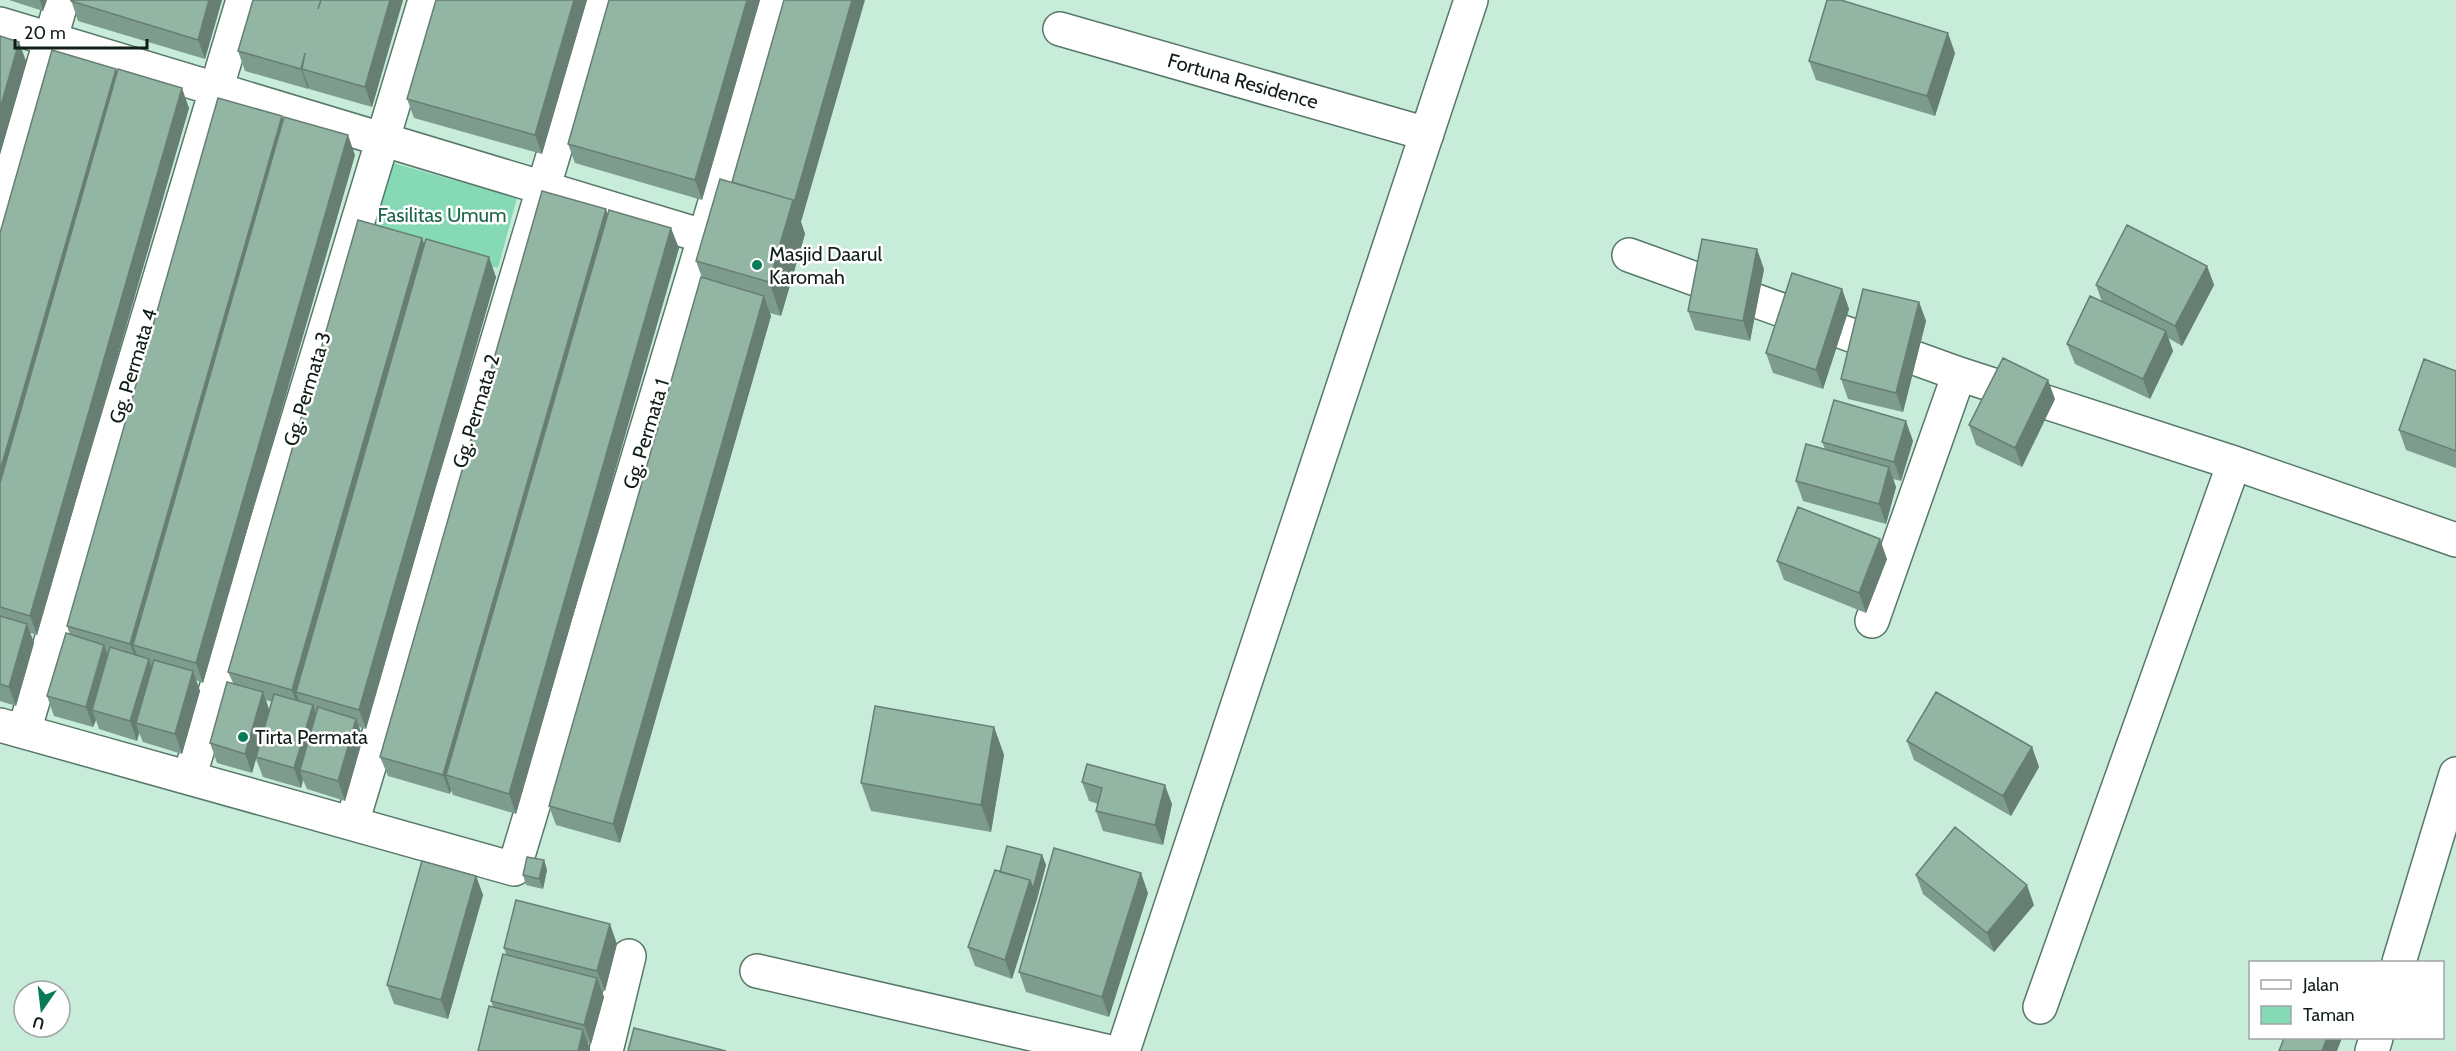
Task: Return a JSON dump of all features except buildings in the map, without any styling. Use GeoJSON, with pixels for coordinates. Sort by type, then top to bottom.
{"type":"FeatureCollection","features":[{"type":"Feature","properties":{"kind":"street"},"geometry":{"type":"LineString","coordinates":[[0,214],[62,0]]}},
{"type":"Feature","properties":{"kind":"street","name":"Gg. Permata 4"},"geometry":{"type":"LineString","coordinates":[[12,728],[243,0]]}},
{"type":"Feature","properties":{"kind":"street","name":"Gg. Permata 3"},"geometry":{"type":"LineString","coordinates":[[189,778],[425,0]]}},
{"type":"Feature","properties":{"kind":"street","name":"Gg. Permata 2"},"geometry":{"type":"LineString","coordinates":[[352,823],[600,0]]}},
{"type":"Feature","properties":{"kind":"street","name":"Gg. Permata 1"},"geometry":{"type":"LineString","coordinates":[[352,823],[514,868],[776,0]]}},
{"type":"Feature","properties":{"kind":"street"},"geometry":{"type":"LineString","coordinates":[[1123,1051],[1472,0]]}},
{"type":"Feature","properties":{"kind":"street"},"geometry":{"type":"LineString","coordinates":[[0,24],[706,237]]}},
{"type":"Feature","properties":{"kind":"street","name":"Fortuna Residence"},"geometry":{"type":"LineString","coordinates":[[1060,29],[1427,134]]}},
{"type":"Feature","properties":{"kind":"street"},"geometry":{"type":"LineString","coordinates":[[1629,255],[1959,374],[2234,463],[2456,540]]}},
{"type":"Feature","properties":{"kind":"street"},"geometry":{"type":"LineString","coordinates":[[1872,621],[1959,374]]}},
{"type":"Feature","properties":{"kind":"street"},"geometry":{"type":"LineString","coordinates":[[2040,1007],[2234,463]]}},
{"type":"Feature","properties":{"kind":"street"},"geometry":{"type":"LineString","coordinates":[[12,728],[352,823]]}},
{"type":"Feature","properties":{"kind":"street"},"geometry":{"type":"LineString","coordinates":[[2400,961],[2456,774]]}},
{"type":"Feature","properties":{"kind":"street"},"geometry":{"type":"LineString","coordinates":[[606,1051],[629,956]]}},
{"type":"Feature","properties":{"kind":"street"},"geometry":{"type":"LineString","coordinates":[[757,971],[1106,1051]]}},
{"type":"Feature","properties":{"kind":"green space","name":"Fasilitas Umum"},"geometry":{"type":"Polygon","coordinates":[[[386,161],[517,198],[498,268],[366,231],[386,161]]]}},
{"type":"Feature","properties":{"kind":"place","name":"Masjid Daarul Karomah"},"geometry":{"type":"Point","coordinates":[757,265]}},
{"type":"Feature","properties":{"kind":"place","name":"Tirta Permata"},"geometry":{"type":"Point","coordinates":[243,737]}}]}
